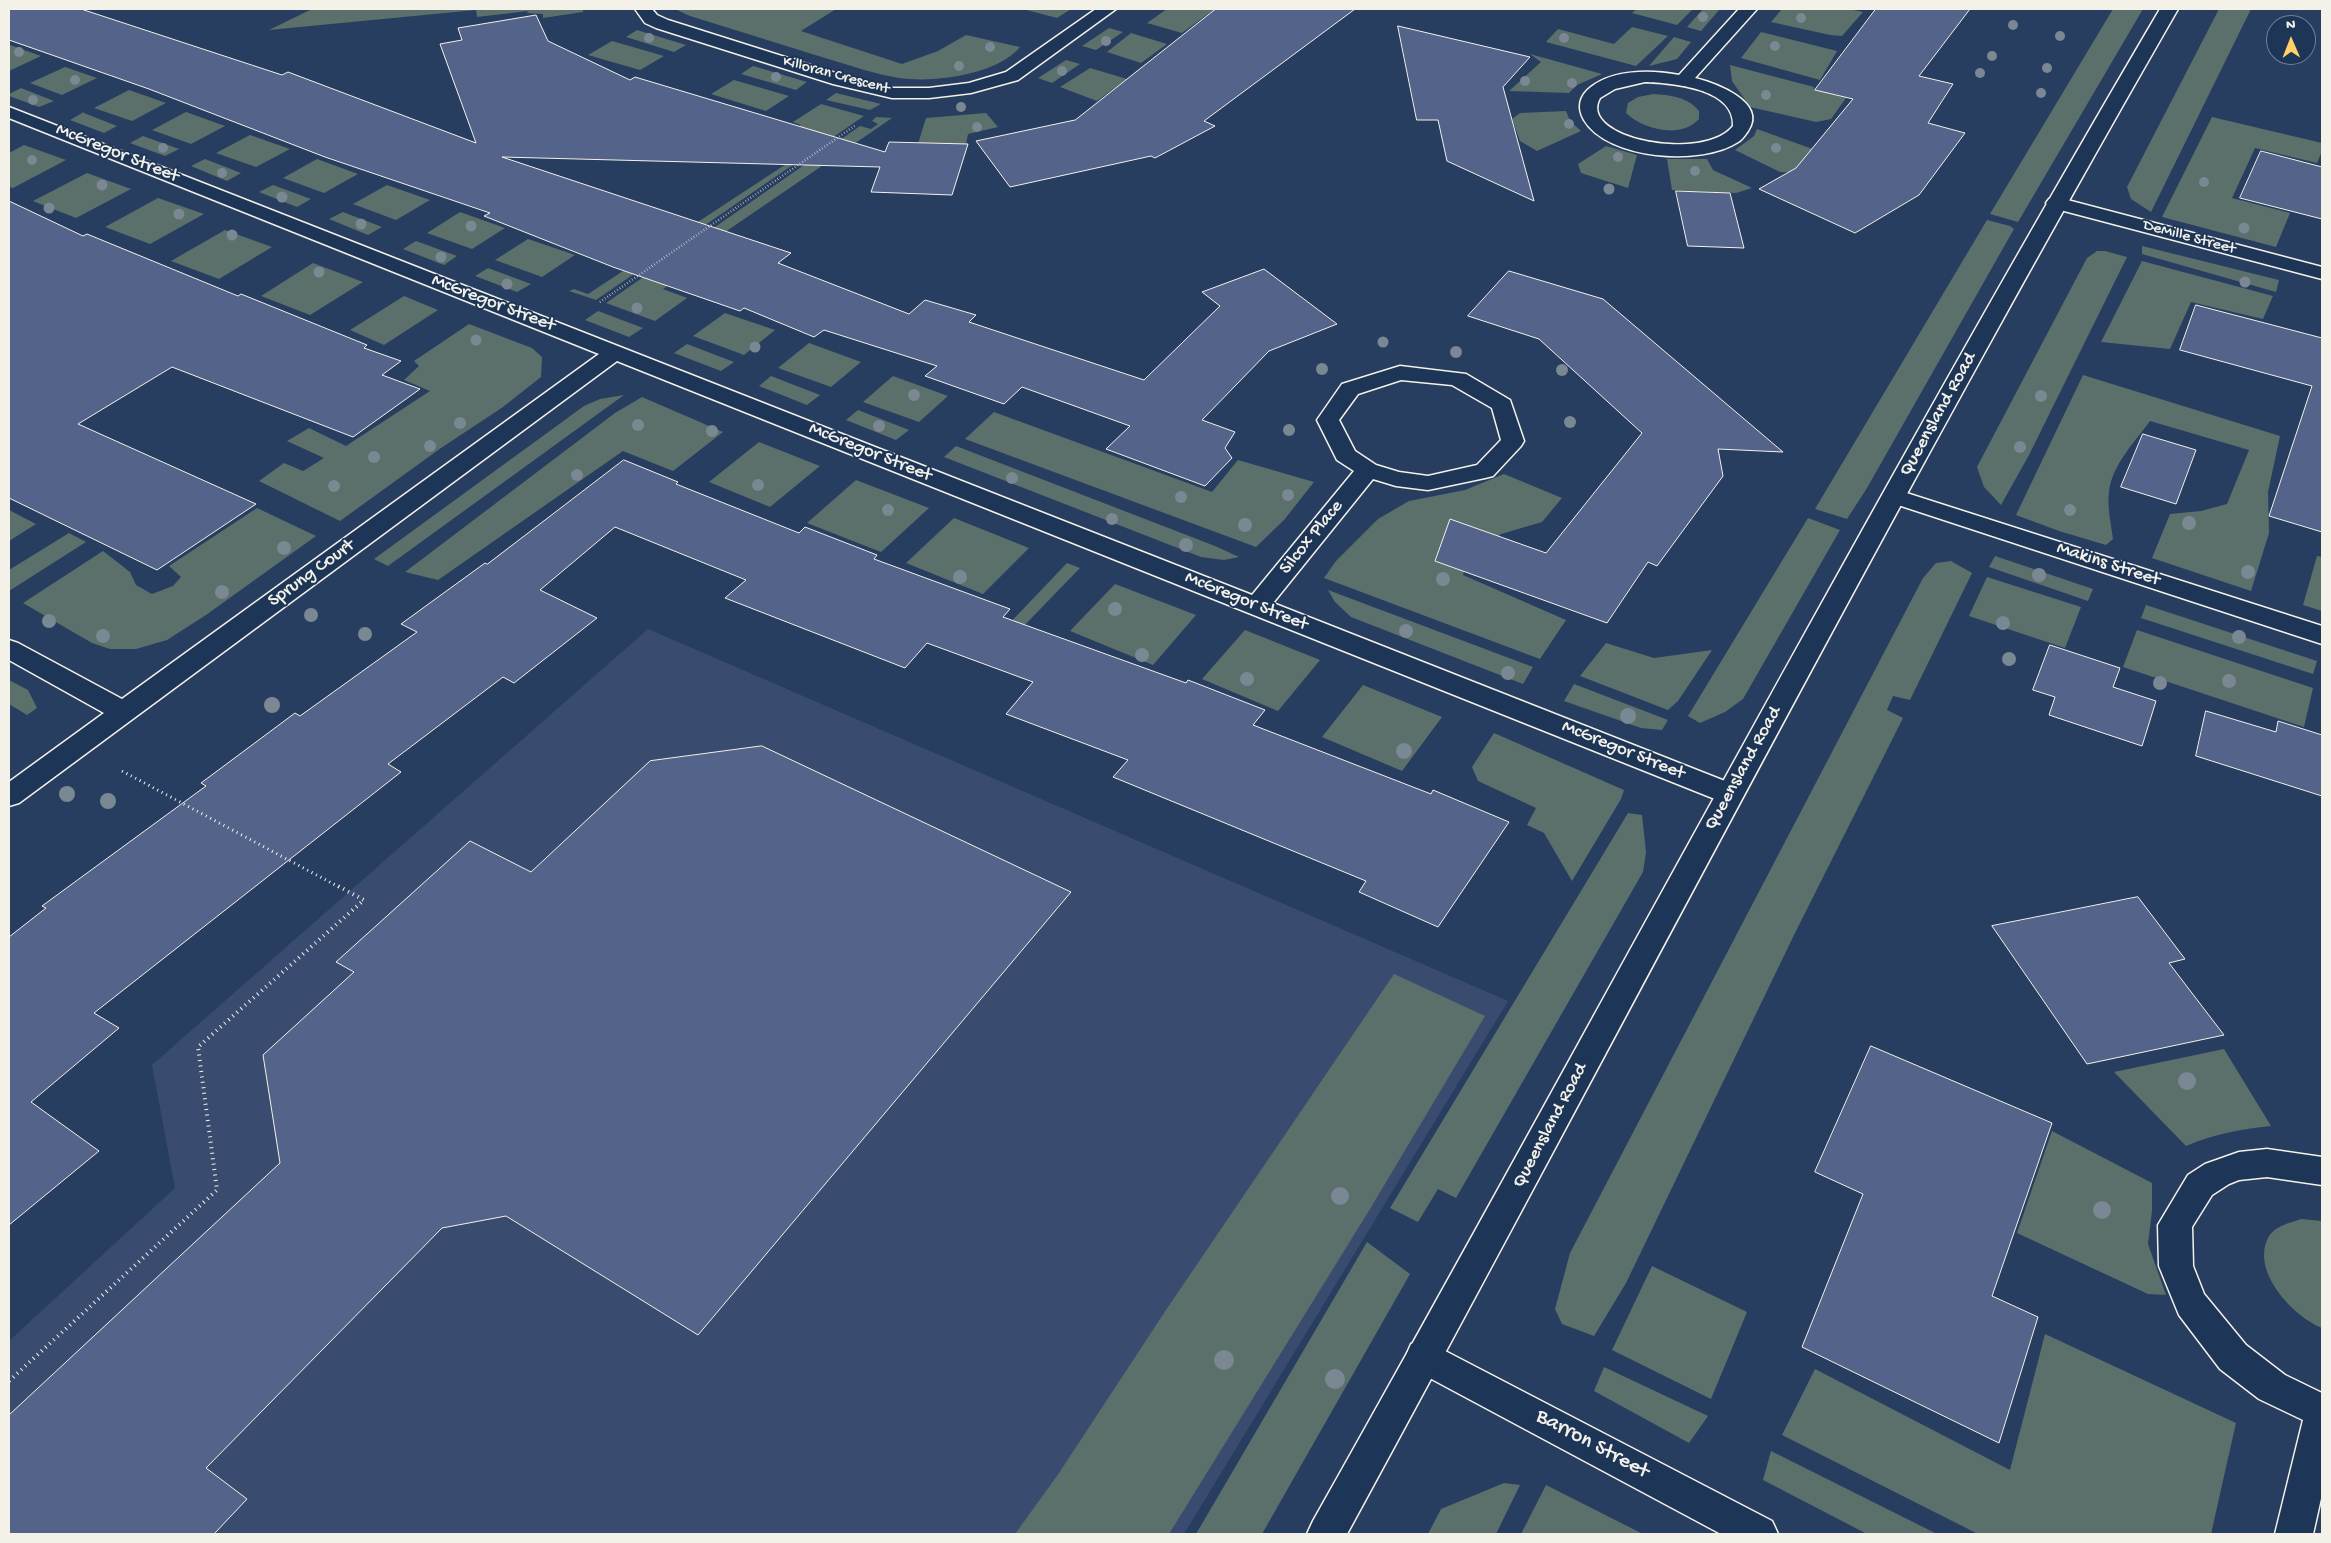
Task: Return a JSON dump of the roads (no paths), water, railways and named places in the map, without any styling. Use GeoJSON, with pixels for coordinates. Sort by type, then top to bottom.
{"type":"FeatureCollection","features":[{"type":"Feature","properties":{"kind":"street","name":"Killoran Crescent"},"geometry":{"type":"LineString","coordinates":[[644,9],[651,19],[662,24],[839,80],[892,93],[971,88],[1012,76],[1108,9]]}},
{"type":"Feature","properties":{"kind":"street"},"geometry":{"type":"LineString","coordinates":[[1684,80],[1748,9]]}},
{"type":"Feature","properties":{"kind":"street","name":"Queensland Road"},"geometry":{"type":"LineString","coordinates":[[1326,1534],[1465,1284],[1730,794],[2056,203],[2170,9]]}},
{"type":"Feature","properties":{"kind":"street"},"geometry":{"type":"LineString","coordinates":[[1645,77],[1684,80],[1715,90],[1732,101],[1742,113],[1742,126],[1733,137],[1714,146],[1692,150],[1650,148],[1638,146],[1606,132],[1591,118],[1588,105],[1592,94],[1605,86],[1621,80],[1645,77]]}},
{"type":"Feature","properties":{"kind":"street","name":"McGregor Street"},"geometry":{"type":"LineString","coordinates":[[9,112],[1730,794]]}},
{"type":"Feature","properties":{"kind":"street","name":"DeMille Street"},"geometry":{"type":"LineString","coordinates":[[2056,203],[2322,273]]}},
{"type":"Feature","properties":{"kind":"street","name":"Sprung Court"},"geometry":{"type":"LineString","coordinates":[[9,796],[615,352]]}},
{"type":"Feature","properties":{"kind":"street"},"geometry":{"type":"LineString","coordinates":[[1400,373],[1430,376],[1458,379],[1502,405],[1513,441],[1485,471],[1428,483],[1396,479],[1368,470],[1345,455],[1328,420],[1350,389],[1400,373]]}},
{"type":"Feature","properties":{"kind":"street","name":"Silcox Place"},"geometry":{"type":"LineString","coordinates":[[1257,606],[1368,470]]}},
{"type":"Feature","properties":{"kind":"street","name":"Makins Street"},"geometry":{"type":"LineString","coordinates":[[1894,496],[2322,635]]}},
{"type":"Feature","properties":{"kind":"street"},"geometry":{"type":"LineString","coordinates":[[9,649],[124,712]]}},
{"type":"Feature","properties":{"kind":"street"},"geometry":{"type":"LineString","coordinates":[[2322,1171],[2267,1163],[2239,1166],[2217,1174],[2200,1185],[2175,1225],[2176,1266],[2191,1304],[2233,1357],[2272,1387],[2322,1411]]}},
{"type":"Feature","properties":{"kind":"street","name":"Barron Street"},"geometry":{"type":"LineString","coordinates":[[1424,1356],[1759,1534]]}},
{"type":"Feature","properties":{"kind":"street"},"geometry":{"type":"LineString","coordinates":[[2294,1534],[2322,1416]]}}]}
